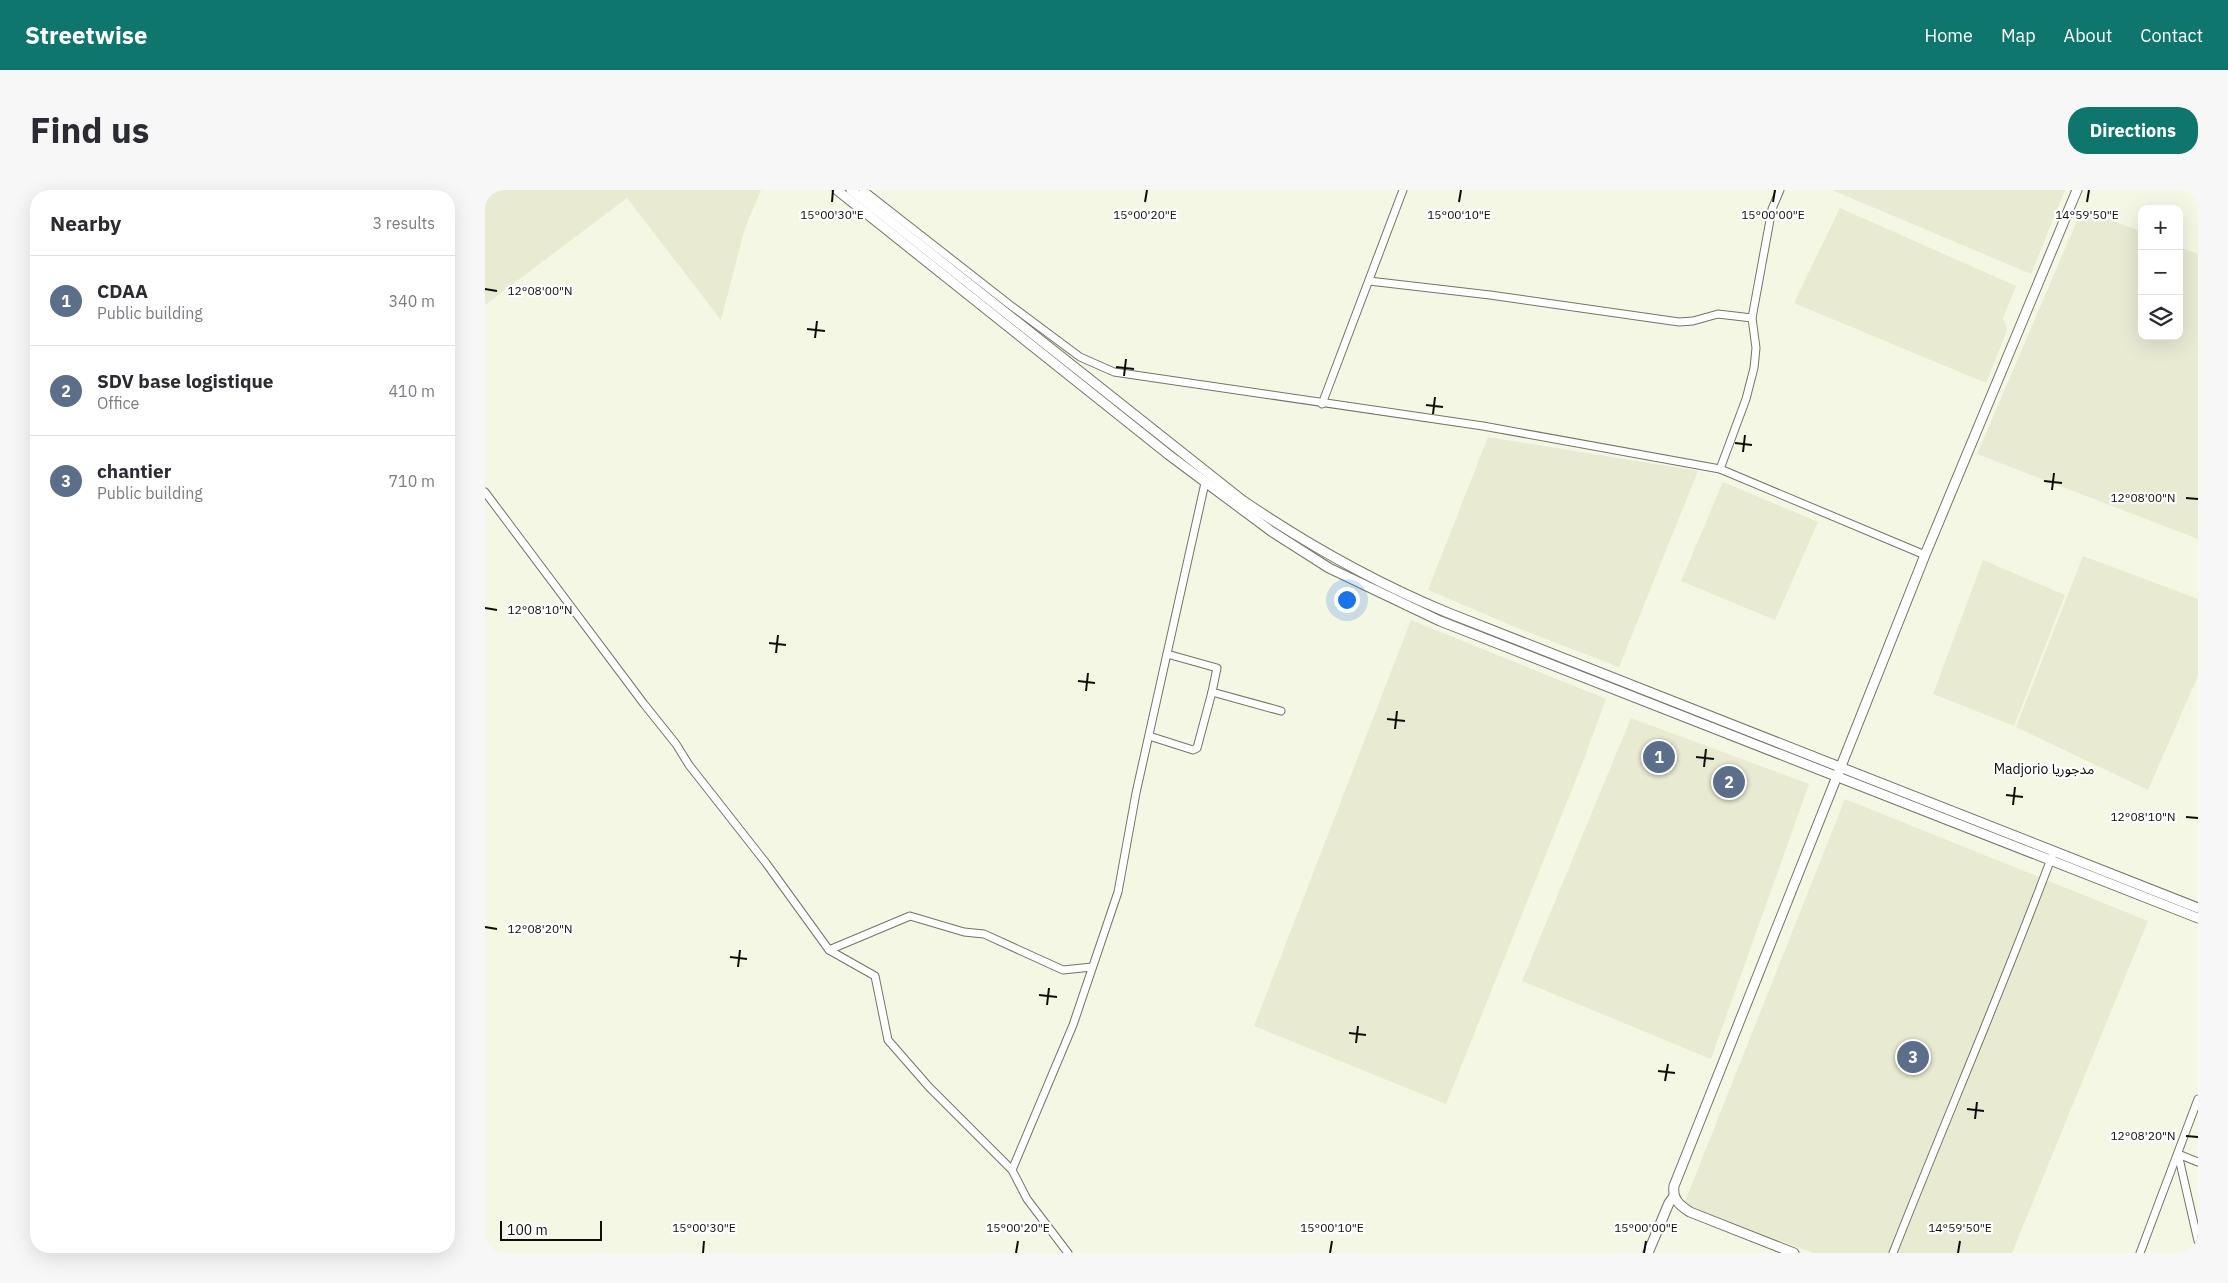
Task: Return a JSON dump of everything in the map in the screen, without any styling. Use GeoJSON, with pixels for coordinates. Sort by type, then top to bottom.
{"type":"FeatureCollection","features":[{"type":"Feature","properties":{"kind":"street"},"geometry":{"type":"LineString","coordinates":[[837,190],[1205,483],[1271,531],[1329,568],[1411,609],[2052,855],[2198,908]]}},
{"type":"Feature","properties":{"kind":"street"},"geometry":{"type":"LineString","coordinates":[[851,190],[1242,500],[1293,535],[1354,570],[1422,602],[1838,772]]}},
{"type":"Feature","properties":{"kind":"street"},"geometry":{"type":"LineString","coordinates":[[863,190],[1010,305],[1080,357],[1097,366],[1130,376],[1483,426],[1720,470],[1925,555]]}},
{"type":"Feature","properties":{"kind":"street"},"geometry":{"type":"LineString","coordinates":[[1322,404],[1403,190]]}},
{"type":"Feature","properties":{"kind":"street"},"geometry":{"type":"LineString","coordinates":[[1720,470],[1746,399],[1753,368],[1756,348],[1752,318],[1772,209],[1780,190]]}},
{"type":"Feature","properties":{"kind":"street"},"geometry":{"type":"LineString","coordinates":[[1795,1253],[1690,1212],[1681,1206],[1674,1196],[1674,1186],[1925,555],[2077,190]]}},
{"type":"Feature","properties":{"kind":"street"},"geometry":{"type":"LineString","coordinates":[[1369,281],[1490,295],[1679,322],[1693,322],[1705,316],[1718,314],[1752,318]]}},
{"type":"Feature","properties":{"kind":"street"},"geometry":{"type":"LineString","coordinates":[[1012,1170],[1073,1026],[1118,892],[1136,793],[1205,483]]}},
{"type":"Feature","properties":{"kind":"street"},"geometry":{"type":"LineString","coordinates":[[485,492],[649,712],[677,744],[689,765],[766,863],[829,950],[875,976],[888,1040],[929,1088],[1012,1170],[1027,1198],[1068,1253]]}},
{"type":"Feature","properties":{"kind":"street"},"geometry":{"type":"LineString","coordinates":[[1149,736],[1193,750],[1197,748],[1212,692],[1217,668],[1167,654]]}},
{"type":"Feature","properties":{"kind":"street"},"geometry":{"type":"LineString","coordinates":[[1212,692],[1281,711]]}},
{"type":"Feature","properties":{"kind":"street"},"geometry":{"type":"LineString","coordinates":[[2052,855],[2198,918]]}},
{"type":"Feature","properties":{"kind":"street"},"geometry":{"type":"LineString","coordinates":[[1893,1253],[1937,1140],[1983,1034],[2052,855]]}},
{"type":"Feature","properties":{"kind":"street"},"geometry":{"type":"LineString","coordinates":[[829,950],[910,916],[964,932],[984,934],[1063,970],[1092,967]]}},
{"type":"Feature","properties":{"kind":"street"},"geometry":{"type":"LineString","coordinates":[[2140,1253],[2198,1099]]}},
{"type":"Feature","properties":{"kind":"street"},"geometry":{"type":"LineString","coordinates":[[2178,1154],[2198,1162]]}},
{"type":"Feature","properties":{"kind":"street"},"geometry":{"type":"LineString","coordinates":[[2178,1154],[2198,1241]]}},
{"type":"Feature","properties":{"kind":"street"},"geometry":{"type":"LineString","coordinates":[[1648,1253],[1669,1203],[1674,1196]]}},
{"type":"Feature","properties":{"kind":"shaded area"},"geometry":{"type":"Polygon","coordinates":[[[485,190],[761,190],[745,228],[721,320],[627,198],[485,305],[485,190]]]}},
{"type":"Feature","properties":{"kind":"shaded area"},"geometry":{"type":"Polygon","coordinates":[[[1832,190],[2065,190],[2031,274],[1832,190]]]}},
{"type":"Feature","properties":{"kind":"shaded area"},"geometry":{"type":"Polygon","coordinates":[[[1840,208],[2016,286],[2003,318],[2007,330],[1986,383],[1794,303],[1840,208]]]}},
{"type":"Feature","properties":{"kind":"shaded area"},"geometry":{"type":"Polygon","coordinates":[[[2082,209],[2138,230],[2138,340],[2183,340],[2183,248],[2198,254],[2198,539],[1977,454],[2082,209]]]}},
{"type":"Feature","properties":{"kind":"shaded area"},"geometry":{"type":"Polygon","coordinates":[[[1488,437],[1698,471],[1619,667],[1520,629],[1428,590],[1488,437]]]}},
{"type":"Feature","properties":{"kind":"shaded area"},"geometry":{"type":"Polygon","coordinates":[[[1723,482],[1818,522],[1775,620],[1681,581],[1723,482]]]}},
{"type":"Feature","properties":{"kind":"shaded area"},"geometry":{"type":"Polygon","coordinates":[[[2083,556],[2198,599],[2198,676],[2148,790],[2016,727],[2083,556]]]}},
{"type":"Feature","properties":{"kind":"shaded area"},"geometry":{"type":"Polygon","coordinates":[[[1983,560],[2065,595],[2014,726],[1933,694],[1983,560]]]}},
{"type":"Feature","properties":{"kind":"shaded area"},"geometry":{"type":"Polygon","coordinates":[[[1411,620],[1606,699],[1581,767],[1446,1104],[1254,1026],[1411,620]]]}},
{"type":"Feature","properties":{"kind":"shaded area"},"geometry":{"type":"Polygon","coordinates":[[[1631,718],[1809,784],[1711,1059],[1522,981],[1631,718]]]}},
{"type":"Feature","properties":{"kind":"shaded area"},"geometry":{"type":"Polygon","coordinates":[[[1845,799],[2148,921],[2012,1253],[1813,1253],[1684,1204],[1845,799]]]}},
{"type":"Feature","properties":{"kind":"place","name":"CDAA"},"geometry":{"type":"Point","coordinates":[1659,757]}},
{"type":"Feature","properties":{"kind":"place","name":"SDV base logistique"},"geometry":{"type":"Point","coordinates":[1729,782]}},
{"type":"Feature","properties":{"kind":"place","name":"chantier"},"geometry":{"type":"Point","coordinates":[1913,1057]}},
{"type":"Feature","properties":{"kind":"district","name":"Madjorio مدجوريا"},"geometry":{"type":"Point","coordinates":[2044,769]}}]}
